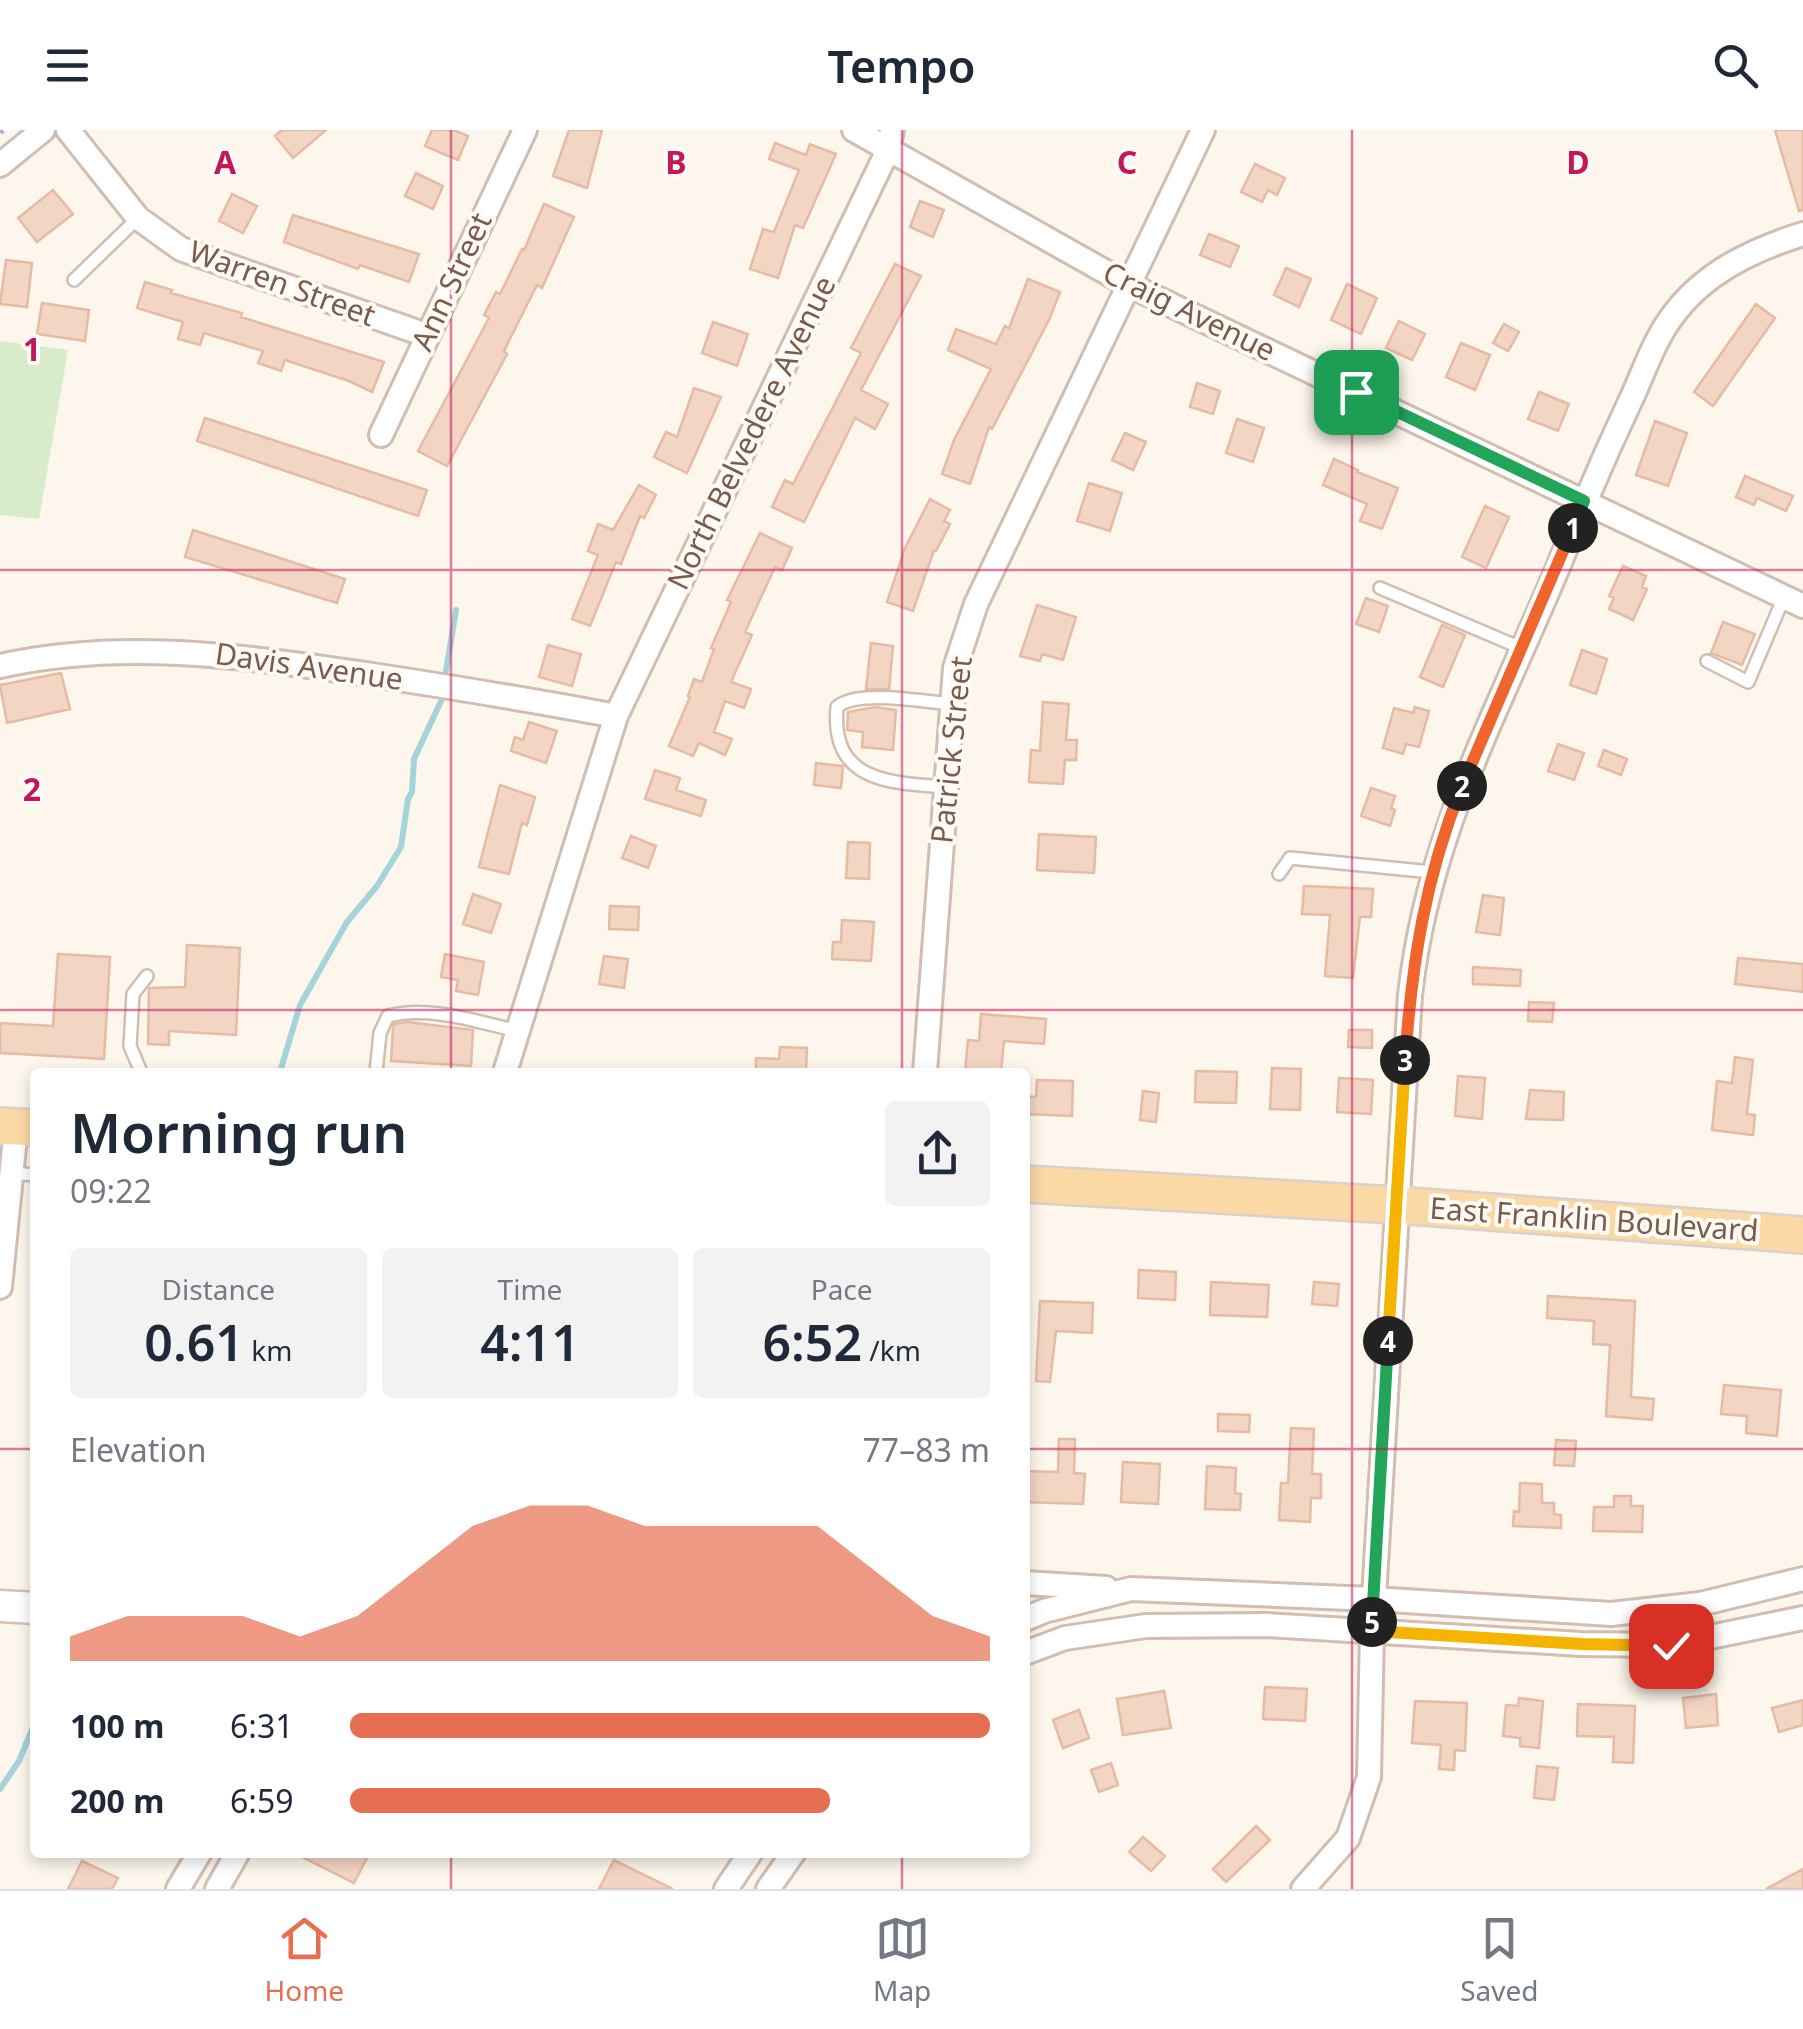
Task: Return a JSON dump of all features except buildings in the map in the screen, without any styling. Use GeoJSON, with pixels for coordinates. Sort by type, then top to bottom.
{"type":"FeatureCollection","features":[{"type":"Feature","properties":{"kind":"main road","name":"East Franklin Boulevard"},"geometry":{"type":"LineString","coordinates":[[1030,1184],[1395,1205],[1803,1235]]}},
{"type":"Feature","properties":{"kind":"street"},"geometry":{"type":"LineString","coordinates":[[0,165],[43,130]]}},
{"type":"Feature","properties":{"kind":"street","name":"Warren Street"},"geometry":{"type":"LineString","coordinates":[[68,130],[138,218],[181,249],[426,335]]}},
{"type":"Feature","properties":{"kind":"street","name":"Ann Street"},"geometry":{"type":"LineString","coordinates":[[380,435],[524,130]]}},
{"type":"Feature","properties":{"kind":"street","name":"Craig Avenue"},"geometry":{"type":"LineString","coordinates":[[854,130],[890,140],[1128,284],[1794,602]]}},
{"type":"Feature","properties":{"kind":"street","name":"Patrick Street"},"geometry":{"type":"LineString","coordinates":[[925,1068],[954,668],[976,604],[1202,130]]}},
{"type":"Feature","properties":{"kind":"street","name":"North Belvedere Avenue"},"geometry":{"type":"LineString","coordinates":[[506,1068],[616,716],[890,140]]}},
{"type":"Feature","properties":{"kind":"street"},"geometry":{"type":"LineString","coordinates":[[1303,1889],[1348,1838],[1369,1777],[1373,1598],[1395,1205],[1414,953],[1432,872],[1459,793],[1584,501],[1672,317],[1706,280],[1725,266],[1803,234]]}},
{"type":"Feature","properties":{"kind":"street","name":"Davis Avenue"},"geometry":{"type":"LineString","coordinates":[[0,666],[71,654],[182,651],[502,694],[616,716]]}},
{"type":"Feature","properties":{"kind":"street"},"geometry":{"type":"LineString","coordinates":[[0,1287],[23,1174],[17,1127]]}},
{"type":"Feature","properties":{"kind":"street"},"geometry":{"type":"LineString","coordinates":[[1030,1584],[1373,1598],[1611,1614],[1700,1604],[1803,1579]]}},
{"type":"Feature","properties":{"kind":"street"},"geometry":{"type":"LineString","coordinates":[[1030,1617],[1132,1590],[1267,1625]]}},
{"type":"Feature","properties":{"kind":"street"},"geometry":{"type":"LineString","coordinates":[[0,1606],[30,1608]]}},
{"type":"Feature","properties":{"kind":"street"},"geometry":{"type":"LineString","coordinates":[[1030,1651],[1065,1638],[1146,1626],[1267,1625],[1671,1646],[1803,1618]]}},
{"type":"Feature","properties":{"kind":"street"},"geometry":{"type":"LineString","coordinates":[[178,1889],[196,1858]]}},
{"type":"Feature","properties":{"kind":"street"},"geometry":{"type":"LineString","coordinates":[[217,1889],[235,1858]]}},
{"type":"Feature","properties":{"kind":"street"},"geometry":{"type":"LineString","coordinates":[[726,1889],[746,1858]]}},
{"type":"Feature","properties":{"kind":"street"},"geometry":{"type":"LineString","coordinates":[[768,1889],[790,1858]]}},
{"type":"Feature","properties":{"kind":"lane"},"geometry":{"type":"LineString","coordinates":[[74,280],[138,218]]}},
{"type":"Feature","properties":{"kind":"lane"},"geometry":{"type":"LineString","coordinates":[[1380,588],[1522,648]]}},
{"type":"Feature","properties":{"kind":"lane"},"geometry":{"type":"LineString","coordinates":[[1707,660],[1748,682],[1794,602]]}},
{"type":"Feature","properties":{"kind":"lane"},"geometry":{"type":"LineString","coordinates":[[946,787],[880,781],[850,760],[837,739],[836,718],[837,707],[844,701],[870,698],[952,704]]}},
{"type":"Feature","properties":{"kind":"lane"},"geometry":{"type":"LineString","coordinates":[[1280,874],[1290,858],[1432,872]]}},
{"type":"Feature","properties":{"kind":"lane"},"geometry":{"type":"LineString","coordinates":[[139,1068],[130,1046],[133,994],[146,976]]}},
{"type":"Feature","properties":{"kind":"lane"},"geometry":{"type":"LineString","coordinates":[[376,1068],[380,1033],[388,1016],[401,1012],[441,1014],[518,1031]]}},
{"type":"Feature","properties":{"kind":"green space"},"geometry":{"type":"Polygon","coordinates":[[[0,341],[68,350],[39,519],[0,515],[0,341]]]}},
{"type":"Feature","properties":{"kind":"waterway"},"geometry":{"type":"LineString","coordinates":[[446,671],[456,610]]}},
{"type":"Feature","properties":{"kind":"waterway"},"geometry":{"type":"LineString","coordinates":[[281,1068],[300,1005],[347,922],[377,886],[401,847],[414,759],[442,699]]}},
{"type":"Feature","properties":{"kind":"waterway"},"geometry":{"type":"LineString","coordinates":[[0,1789],[19,1761],[30,1734]]}},
{"type":"Feature","properties":{"kind":"route"},"geometry":{"type":"LineString","coordinates":[[1356,392],[1584,501],[1459,793],[1432,872],[1414,953],[1395,1205],[1372,1631],[1671,1646]]}}]}
